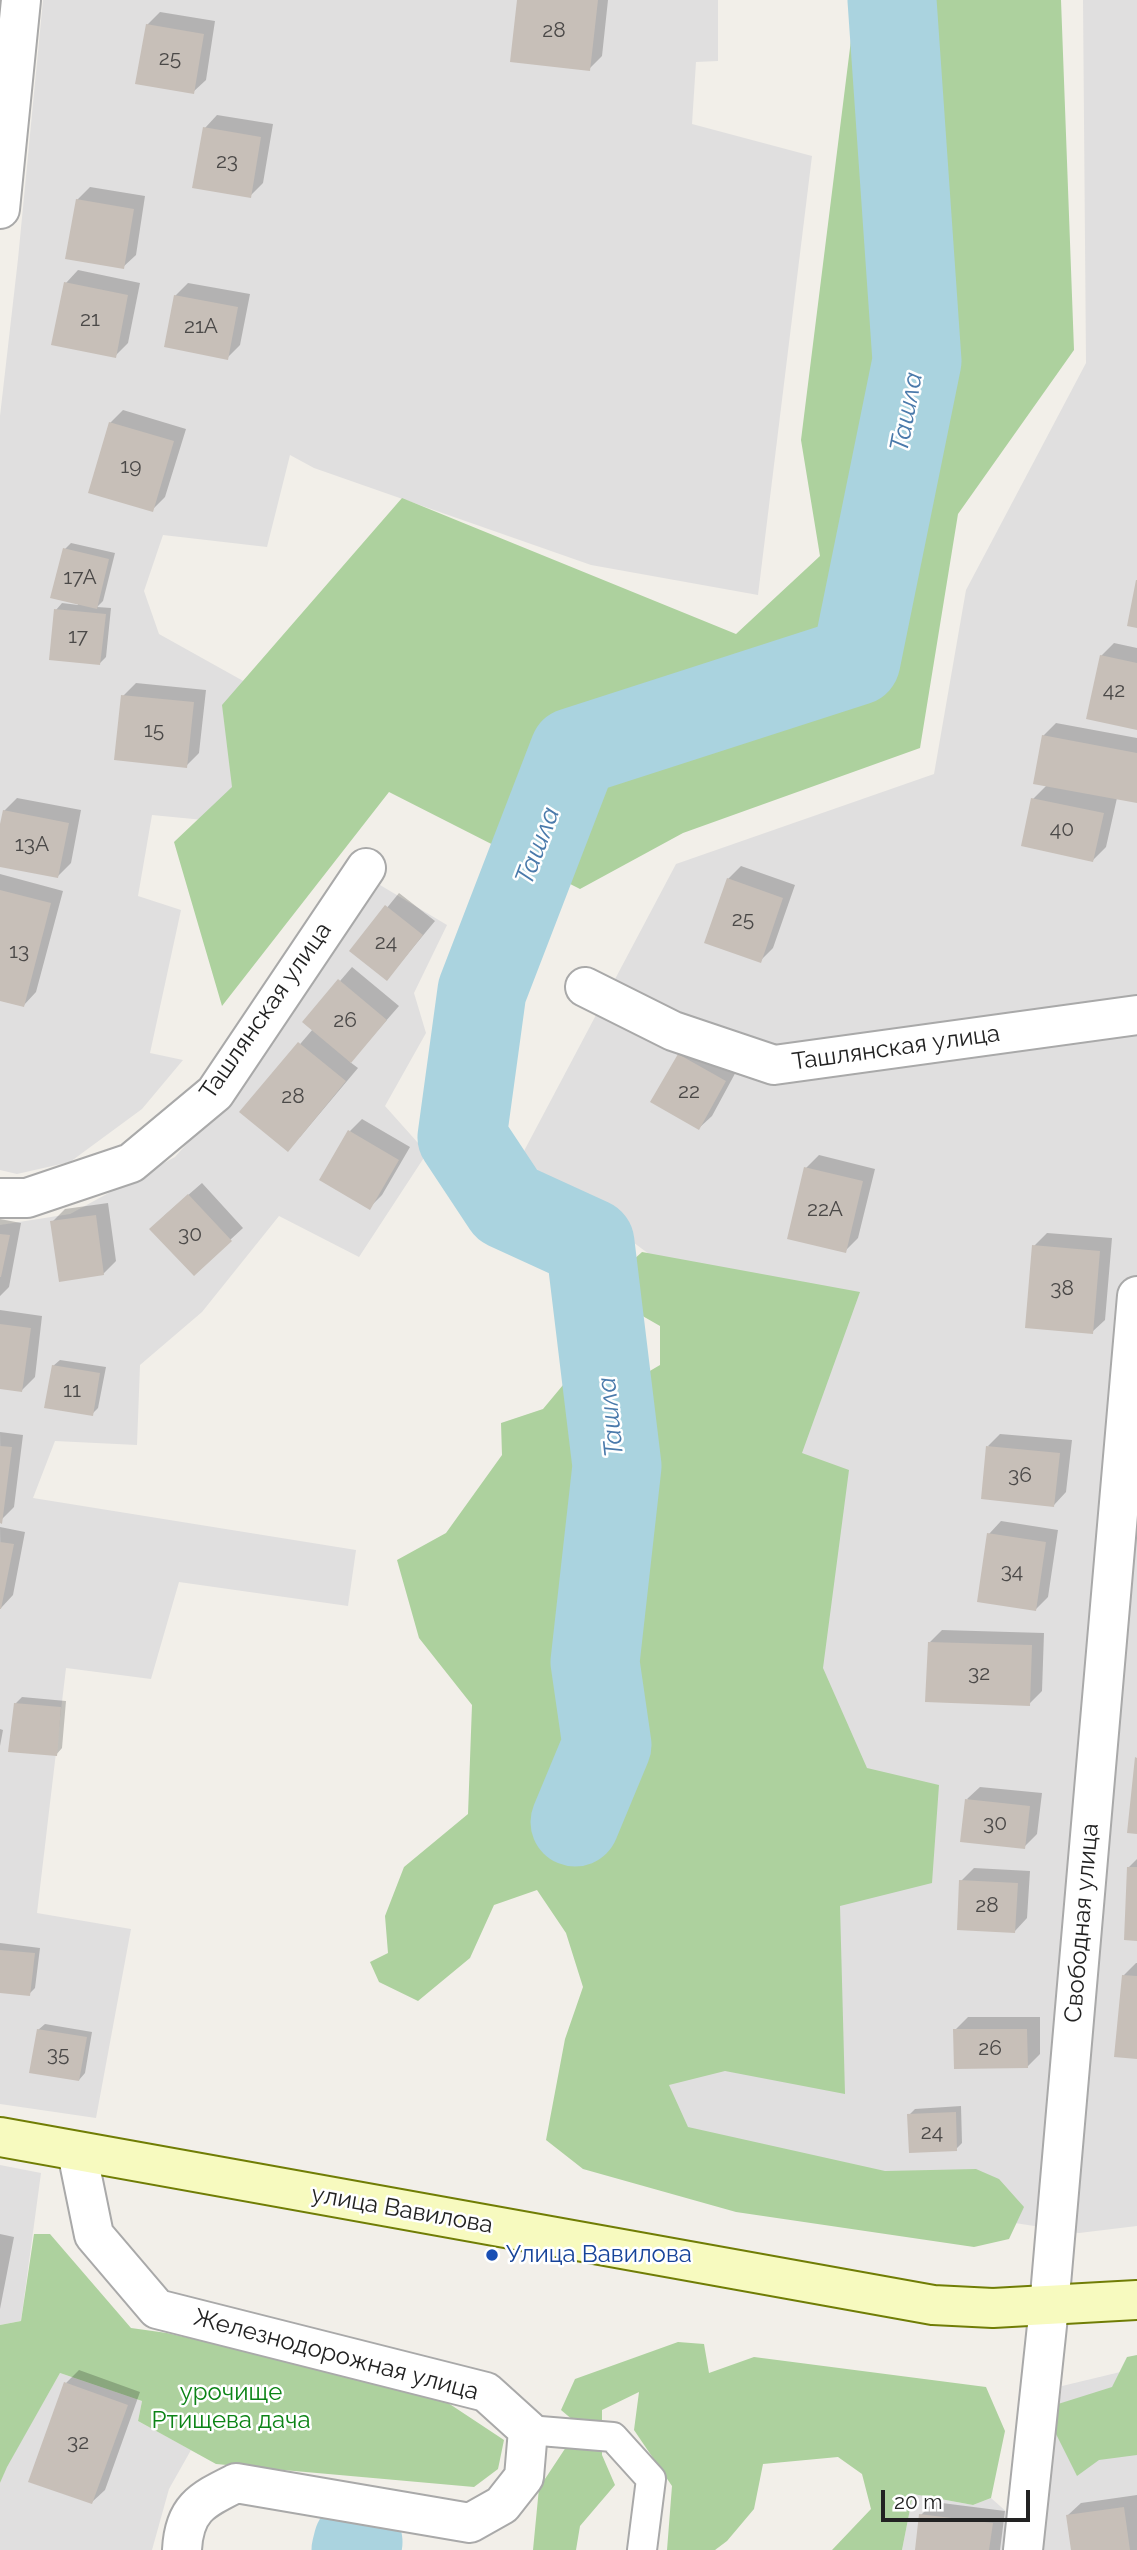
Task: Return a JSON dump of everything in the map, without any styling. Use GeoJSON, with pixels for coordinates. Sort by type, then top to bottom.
{"type":"FeatureCollection","features":[{"type":"Feature","properties":{"kind":"main road","name":"улица Вавилова"},"geometry":{"type":"LineString","coordinates":[[0,2137],[933,2305],[1049,2307],[1137,2300]]}},
{"type":"Feature","properties":{"kind":"street"},"geometry":{"type":"LineString","coordinates":[[0,209],[21,0]]}},
{"type":"Feature","properties":{"kind":"street","name":"Ташлянская улица"},"geometry":{"type":"LineString","coordinates":[[0,1198],[27,1198],[131,1163],[215,1093],[366,868]]}},
{"type":"Feature","properties":{"kind":"street","name":"Ташлянская улица"},"geometry":{"type":"LineString","coordinates":[[585,987],[673,1031],[774,1065],[1137,1015]]}},
{"type":"Feature","properties":{"kind":"street","name":"Свободная улица"},"geometry":{"type":"LineString","coordinates":[[1023,2550],[1049,2307],[1137,1296]]}},
{"type":"Feature","properties":{"kind":"street","name":"Железнодорожная улица"},"geometry":{"type":"LineString","coordinates":[[76,2152],[94,2235],[157,2309],[486,2392],[528,2430]]}},
{"type":"Feature","properties":{"kind":"street"},"geometry":{"type":"LineString","coordinates":[[182,2550],[183,2530],[202,2500],[236,2483],[470,2524],[502,2505],[524,2477],[528,2430]]}},
{"type":"Feature","properties":{"kind":"lane"},"geometry":{"type":"LineString","coordinates":[[528,2430],[612,2437],[651,2479],[642,2550]]}},
{"type":"Feature","properties":{"kind":"shaded area"},"geometry":{"type":"Polygon","coordinates":[[[43,0],[718,0],[718,61],[696,62],[692,124],[812,156],[758,595],[591,565],[314,468],[290,455],[267,547],[163,535],[144,591],[159,634],[263,692],[245,824],[152,815],[138,896],[181,910],[150,1053],[183,1060],[142,1109],[70,1162],[17,1174],[0,1170],[0,416],[43,0]]]}},
{"type":"Feature","properties":{"kind":"shaded area"},"geometry":{"type":"Polygon","coordinates":[[[1083,0],[1137,0],[1137,2226],[1079,2233],[829,2194],[650,2142],[745,1325],[622,1234],[515,1168],[676,864],[934,774],[966,590],[1086,363],[1083,0]]]}},
{"type":"Feature","properties":{"kind":"shaded area"},"geometry":{"type":"Polygon","coordinates":[[[380,885],[447,925],[414,993],[426,1033],[385,1106],[427,1153],[359,1257],[279,1216],[202,1312],[140,1365],[137,1445],[55,1441],[33,1498],[356,1550],[348,1606],[179,1582],[151,1679],[66,1668],[37,1913],[131,1929],[96,2118],[0,2104],[0,1225],[70,1214],[175,1157],[248,1075],[380,885]]]}},
{"type":"Feature","properties":{"kind":"shaded area"},"geometry":{"type":"Polygon","coordinates":[[[0,2165],[41,2173],[21,2321],[0,2325],[0,2165]]]}},
{"type":"Feature","properties":{"kind":"shaded area"},"geometry":{"type":"Polygon","coordinates":[[[1137,2368],[1137,2550],[1039,2550],[1043,2499],[1062,2386],[1137,2368]]]}},
{"type":"Feature","properties":{"kind":"shaded area"},"geometry":{"type":"Polygon","coordinates":[[[60,2373],[142,2401],[138,2421],[191,2450],[169,2489],[152,2550],[0,2550],[0,2483],[6,2467],[60,2373]]]}},
{"type":"Feature","properties":{"kind":"shaded area"},"geometry":{"type":"Polygon","coordinates":[[[913,2494],[973,2505],[991,2498],[1009,2514],[1004,2550],[902,2550],[913,2494]]]}},
{"type":"Feature","properties":{"kind":"green space"},"geometry":{"type":"Polygon","coordinates":[[[856,0],[1061,0],[1074,350],[958,514],[920,748],[683,833],[580,889],[389,792],[222,1006],[174,842],[232,787],[222,705],[402,498],[736,634],[820,556],[801,440],[856,0]]]}},
{"type":"Feature","properties":{"kind":"green space"},"geometry":{"type":"Polygon","coordinates":[[[642,1252],[860,1292],[802,1453],[849,1470],[823,1668],[867,1768],[939,1785],[932,1883],[840,1906],[845,2094],[725,2071],[669,2085],[688,2127],[885,2171],[976,2169],[999,2179],[1024,2207],[1009,2239],[974,2247],[736,2212],[583,2169],[546,2140],[565,2039],[583,1987],[566,1933],[537,1890],[494,1905],[470,1958],[418,2001],[379,1982],[370,1962],[388,1953],[385,1916],[404,1867],[468,1814],[472,1705],[419,1638],[397,1560],[446,1533],[502,1455],[501,1423],[543,1409],[568,1379],[619,1389],[660,1365],[660,1326],[599,1291],[642,1252]]]}},
{"type":"Feature","properties":{"kind":"green space","name":"урочище Ртищева дача"},"geometry":{"type":"Polygon","coordinates":[[[34,2234],[50,2234],[131,2328],[167,2333],[436,2395],[504,2440],[498,2469],[474,2487],[216,2464],[138,2421],[142,2401],[60,2373],[0,2483],[0,2325],[21,2321],[34,2234]]]}},
{"type":"Feature","properties":{"kind":"green space"},"geometry":{"type":"Polygon","coordinates":[[[678,2342],[704,2344],[709,2373],[754,2357],[986,2387],[1005,2431],[991,2498],[973,2505],[913,2494],[902,2550],[832,2550],[871,2509],[862,2474],[838,2457],[763,2464],[754,2509],[727,2541],[715,2550],[667,2550],[672,2486],[634,2430],[639,2392],[602,2410],[602,2455],[615,2485],[580,2526],[576,2550],[533,2550],[539,2488],[580,2426],[561,2410],[575,2379],[678,2342]]]}},
{"type":"Feature","properties":{"kind":"green space"},"geometry":{"type":"Polygon","coordinates":[[[1137,2355],[1137,2455],[1099,2460],[1077,2476],[1055,2432],[1058,2404],[1112,2387],[1127,2357],[1137,2355]]]}},
{"type":"Feature","properties":{"kind":"building"},"geometry":{"type":"Polygon","coordinates":[[[517,0],[598,0],[590,71],[510,62],[517,0]]]}},
{"type":"Feature","properties":{"kind":"building"},"geometry":{"type":"Polygon","coordinates":[[[146,24],[204,34],[194,94],[135,84],[146,24]]]}},
{"type":"Feature","properties":{"kind":"building"},"geometry":{"type":"Polygon","coordinates":[[[203,127],[261,137],[251,198],[192,188],[203,127]]]}},
{"type":"Feature","properties":{"kind":"building"},"geometry":{"type":"Polygon","coordinates":[[[76,199],[134,209],[124,269],[65,259],[76,199]]]}},
{"type":"Feature","properties":{"kind":"building"},"geometry":{"type":"Polygon","coordinates":[[[64,282],[128,295],[116,358],[51,345],[64,282]]]}},
{"type":"Feature","properties":{"kind":"building"},"geometry":{"type":"Polygon","coordinates":[[[174,295],[238,307],[228,360],[164,347],[174,295]]]}},
{"type":"Feature","properties":{"kind":"building"},"geometry":{"type":"Polygon","coordinates":[[[109,422],[174,441],[153,512],[88,493],[109,422]]]}},
{"type":"Feature","properties":{"kind":"building"},"geometry":{"type":"Polygon","coordinates":[[[63,548],[109,559],[97,609],[50,598],[63,548]]]}},
{"type":"Feature","properties":{"kind":"building"},"geometry":{"type":"Polygon","coordinates":[[[1137,580],[1137,628],[1127,626],[1137,580]]]}},
{"type":"Feature","properties":{"kind":"building"},"geometry":{"type":"Polygon","coordinates":[[[54,609],[106,614],[100,665],[49,660],[54,609]]]}},
{"type":"Feature","properties":{"kind":"building"},"geometry":{"type":"Polygon","coordinates":[[[1100,655],[1137,663],[1137,730],[1086,719],[1100,655]]]}},
{"type":"Feature","properties":{"kind":"building"},"geometry":{"type":"Polygon","coordinates":[[[121,695],[194,702],[187,768],[114,760],[121,695]]]}},
{"type":"Feature","properties":{"kind":"building"},"geometry":{"type":"Polygon","coordinates":[[[1042,735],[1137,753],[1137,803],[1033,784],[1042,735]]]}},
{"type":"Feature","properties":{"kind":"building"},"geometry":{"type":"Polygon","coordinates":[[[1031,798],[1104,813],[1093,862],[1021,846],[1031,798]]]}},
{"type":"Feature","properties":{"kind":"building"},"geometry":{"type":"Polygon","coordinates":[[[3,810],[69,823],[58,878],[0,867],[0,824],[3,810]]]}},
{"type":"Feature","properties":{"kind":"building"},"geometry":{"type":"Polygon","coordinates":[[[727,878],[783,898],[761,963],[704,943],[727,878]]]}},
{"type":"Feature","properties":{"kind":"building"},"geometry":{"type":"Polygon","coordinates":[[[0,890],[51,903],[24,1007],[0,1001],[0,890]]]}},
{"type":"Feature","properties":{"kind":"building"},"geometry":{"type":"Polygon","coordinates":[[[385,905],[423,935],[387,981],[349,951],[385,905]]]}},
{"type":"Feature","properties":{"kind":"building"},"geometry":{"type":"Polygon","coordinates":[[[338,979],[387,1020],[351,1063],[302,1022],[338,979]]]}},
{"type":"Feature","properties":{"kind":"building"},"geometry":{"type":"Polygon","coordinates":[[[298,1042],[346,1081],[288,1152],[239,1112],[298,1042]]]}},
{"type":"Feature","properties":{"kind":"building"},"geometry":{"type":"Polygon","coordinates":[[[678,1054],[726,1081],[699,1130],[650,1102],[678,1054]]]}},
{"type":"Feature","properties":{"kind":"building"},"geometry":{"type":"Polygon","coordinates":[[[348,1130],[399,1160],[370,1210],[319,1180],[348,1130]]]}},
{"type":"Feature","properties":{"kind":"building"},"geometry":{"type":"Polygon","coordinates":[[[804,1167],[863,1181],[846,1253],[787,1239],[804,1167]]]}},
{"type":"Feature","properties":{"kind":"building"},"geometry":{"type":"Polygon","coordinates":[[[188,1194],[232,1241],[194,1276],[149,1229],[188,1194]]]}},
{"type":"Feature","properties":{"kind":"building"},"geometry":{"type":"Polygon","coordinates":[[[96,1215],[104,1275],[59,1282],[50,1221],[96,1215]]]}},
{"type":"Feature","properties":{"kind":"building"},"geometry":{"type":"Polygon","coordinates":[[[0,1234],[10,1235],[1,1277],[0,1277],[0,1234]]]}},
{"type":"Feature","properties":{"kind":"building"},"geometry":{"type":"Polygon","coordinates":[[[1032,1245],[1100,1251],[1093,1334],[1025,1328],[1032,1245]]]}},
{"type":"Feature","properties":{"kind":"building"},"geometry":{"type":"Polygon","coordinates":[[[0,1324],[31,1328],[22,1392],[0,1389],[0,1324]]]}},
{"type":"Feature","properties":{"kind":"building"},"geometry":{"type":"Polygon","coordinates":[[[52,1365],[100,1373],[93,1416],[44,1408],[52,1365]]]}},
{"type":"Feature","properties":{"kind":"building"},"geometry":{"type":"Polygon","coordinates":[[[0,1446],[12,1447],[2,1524],[0,1523],[0,1446]]]}},
{"type":"Feature","properties":{"kind":"building"},"geometry":{"type":"Polygon","coordinates":[[[986,1446],[1060,1453],[1054,1507],[981,1499],[986,1446]]]}},
{"type":"Feature","properties":{"kind":"building"},"geometry":{"type":"Polygon","coordinates":[[[987,1533],[1046,1542],[1036,1611],[977,1602],[987,1533]]]}},
{"type":"Feature","properties":{"kind":"building"},"geometry":{"type":"Polygon","coordinates":[[[0,1542],[14,1544],[1,1609],[0,1609],[0,1542]]]}},
{"type":"Feature","properties":{"kind":"building"},"geometry":{"type":"Polygon","coordinates":[[[928,1642],[1032,1645],[1030,1706],[925,1702],[928,1642]]]}},
{"type":"Feature","properties":{"kind":"building"},"geometry":{"type":"Polygon","coordinates":[[[14,1703],[61,1707],[57,1756],[8,1752],[14,1703]]]}},
{"type":"Feature","properties":{"kind":"building"},"geometry":{"type":"Polygon","coordinates":[[[1135,1757],[1137,1758],[1137,1834],[1127,1833],[1135,1757]]]}},
{"type":"Feature","properties":{"kind":"building"},"geometry":{"type":"Polygon","coordinates":[[[965,1799],[1030,1806],[1025,1849],[960,1842],[965,1799]]]}},
{"type":"Feature","properties":{"kind":"building"},"geometry":{"type":"Polygon","coordinates":[[[1127,1867],[1137,1867],[1137,1941],[1124,1940],[1127,1867]]]}},
{"type":"Feature","properties":{"kind":"building"},"geometry":{"type":"Polygon","coordinates":[[[959,1880],[1018,1883],[1015,1933],[957,1930],[959,1880]]]}},
{"type":"Feature","properties":{"kind":"building"},"geometry":{"type":"Polygon","coordinates":[[[0,1950],[35,1953],[30,1996],[0,1993],[0,1950]]]}},
{"type":"Feature","properties":{"kind":"building"},"geometry":{"type":"Polygon","coordinates":[[[1122,1975],[1137,1976],[1137,2059],[1114,2057],[1122,1975]]]}},
{"type":"Feature","properties":{"kind":"building"},"geometry":{"type":"Polygon","coordinates":[[[37,2029],[87,2037],[79,2081],[29,2073],[37,2029]]]}},
{"type":"Feature","properties":{"kind":"building"},"geometry":{"type":"Polygon","coordinates":[[[953,2029],[1027,2029],[1028,2068],[954,2069],[953,2029]]]}},
{"type":"Feature","properties":{"kind":"building"},"geometry":{"type":"Polygon","coordinates":[[[956,2112],[957,2151],[909,2153],[907,2114],[956,2112]]]}},
{"type":"Feature","properties":{"kind":"building"},"geometry":{"type":"Polygon","coordinates":[[[64,2382],[128,2405],[92,2504],[28,2482],[64,2382]]]}},
{"type":"Feature","properties":{"kind":"building"},"geometry":{"type":"Polygon","coordinates":[[[1124,2507],[1130,2550],[1071,2550],[1066,2515],[1124,2507]]]}},
{"type":"Feature","properties":{"kind":"building"},"geometry":{"type":"Polygon","coordinates":[[[919,2514],[993,2523],[989,2550],[915,2550],[919,2514]]]}},
{"type":"Feature","properties":{"kind":"waterway","name":"Ташла"},"geometry":{"type":"LineString","coordinates":[[575,1822],[607,1745],[595,1662],[617,1466],[590,1243],[507,1205],[462,1137],[482,991],[574,752],[856,661],[917,361],[892,0]]}},
{"type":"Feature","properties":{"kind":"waterway","name":"Ташла"},"geometry":{"type":"LineString","coordinates":[[356,2550],[358,2542]]}},
{"type":"Feature","properties":{"kind":"place","name":"Улица Вавилова"},"geometry":{"type":"Point","coordinates":[492,2255]}}]}
